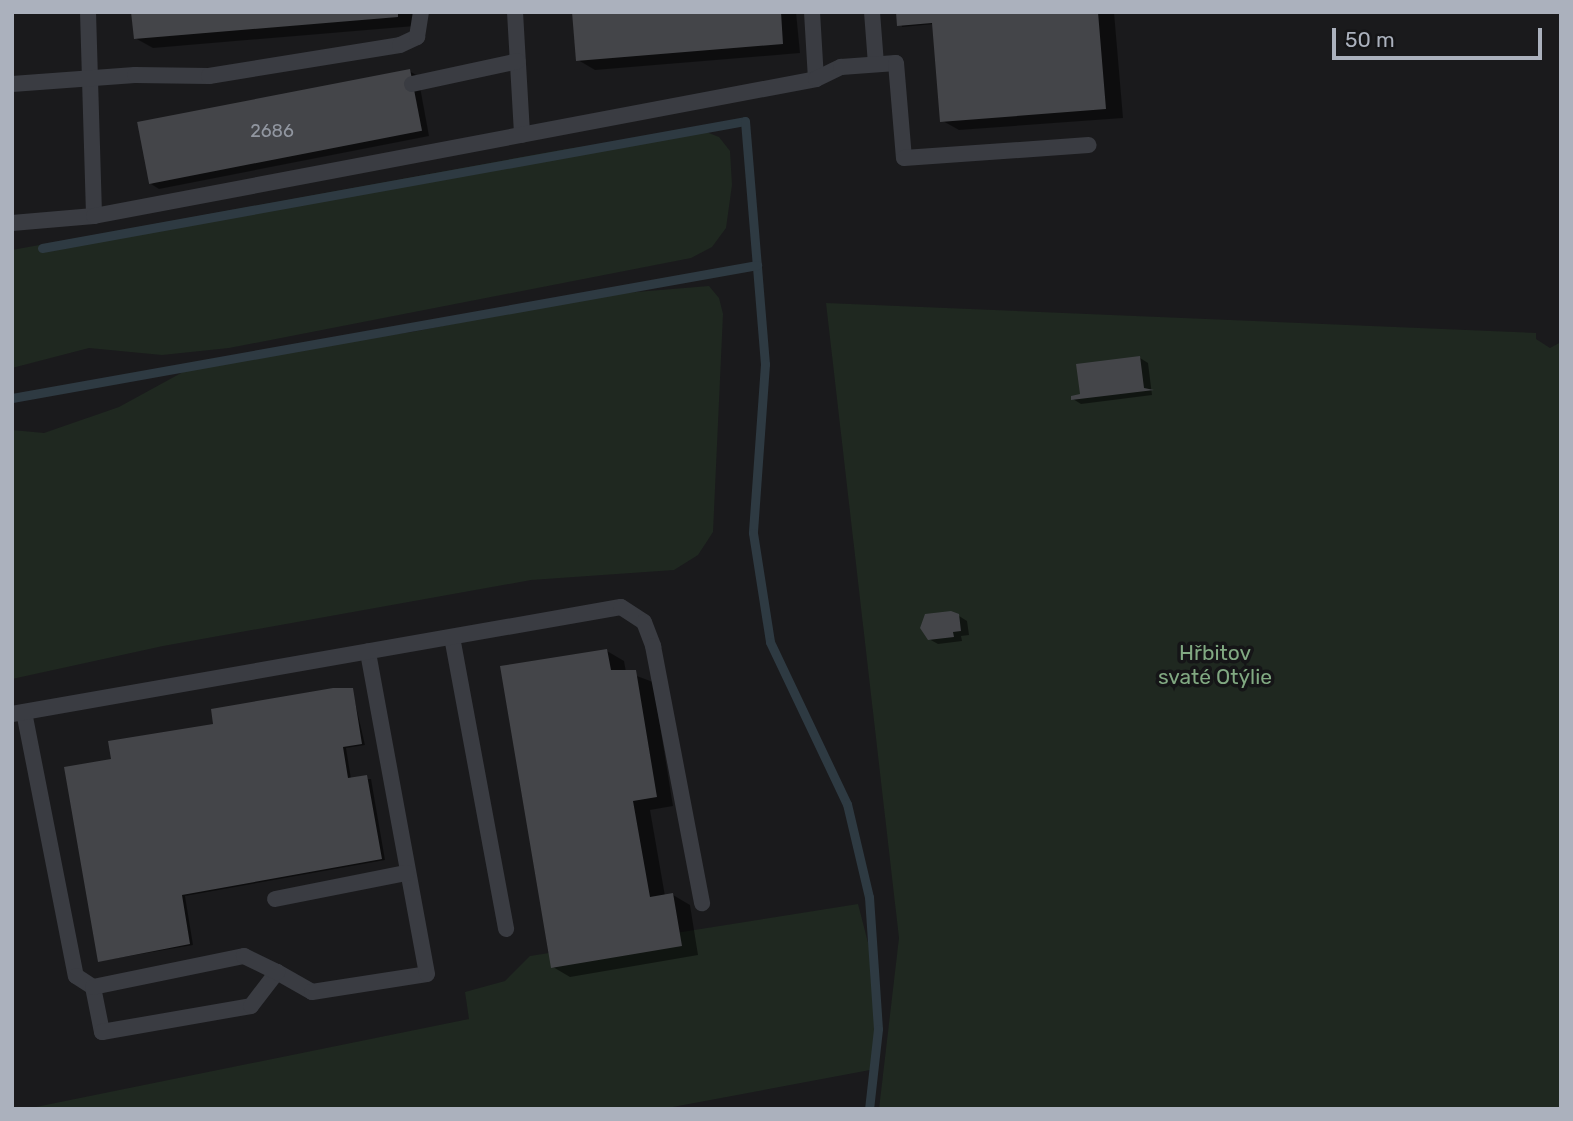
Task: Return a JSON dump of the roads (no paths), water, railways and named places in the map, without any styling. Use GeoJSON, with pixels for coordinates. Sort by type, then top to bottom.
{"type":"FeatureCollection","features":[{"type":"Feature","properties":{"kind":"lane"},"geometry":{"type":"LineString","coordinates":[[88,12],[94,216]]}},
{"type":"Feature","properties":{"kind":"lane"},"geometry":{"type":"LineString","coordinates":[[12,84],[209,76],[400,45],[417,37],[421,12]]}},
{"type":"Feature","properties":{"kind":"lane"},"geometry":{"type":"LineString","coordinates":[[515,12],[522,135]]}},
{"type":"Feature","properties":{"kind":"lane"},"geometry":{"type":"LineString","coordinates":[[812,12],[816,79]]}},
{"type":"Feature","properties":{"kind":"lane"},"geometry":{"type":"LineString","coordinates":[[872,12],[876,64]]}},
{"type":"Feature","properties":{"kind":"lane"},"geometry":{"type":"LineString","coordinates":[[412,84],[518,61]]}},
{"type":"Feature","properties":{"kind":"lane"},"geometry":{"type":"LineString","coordinates":[[12,223],[94,216],[816,79],[841,67],[876,64],[896,63],[904,158],[1089,145]]}},
{"type":"Feature","properties":{"kind":"lane"},"geometry":{"type":"LineString","coordinates":[[368,651],[426,974],[312,992],[244,956],[93,987],[76,976],[18,713],[368,651],[621,607],[644,622],[653,646],[702,903]]}},
{"type":"Feature","properties":{"kind":"lane"},"geometry":{"type":"LineString","coordinates":[[452,637],[506,929]]}},
{"type":"Feature","properties":{"kind":"lane"},"geometry":{"type":"LineString","coordinates":[[275,899],[406,873]]}},
{"type":"Feature","properties":{"kind":"lane"},"geometry":{"type":"LineString","coordinates":[[93,987],[102,1032],[251,1006],[277,972]]}},
{"type":"Feature","properties":{"kind":"waterway"},"geometry":{"type":"LineString","coordinates":[[42,248],[745,121],[765,364],[753,533],[770,642],[847,804],[869,897],[878,1029],[869,1109]]}},
{"type":"Feature","properties":{"kind":"waterway"},"geometry":{"type":"LineString","coordinates":[[12,398],[757,265]]}},
{"type":"Feature","properties":{"kind":"park label","name":"Hřbitov svaté Otýlie"},"geometry":{"type":"Point","coordinates":[1215,665]}}]}
